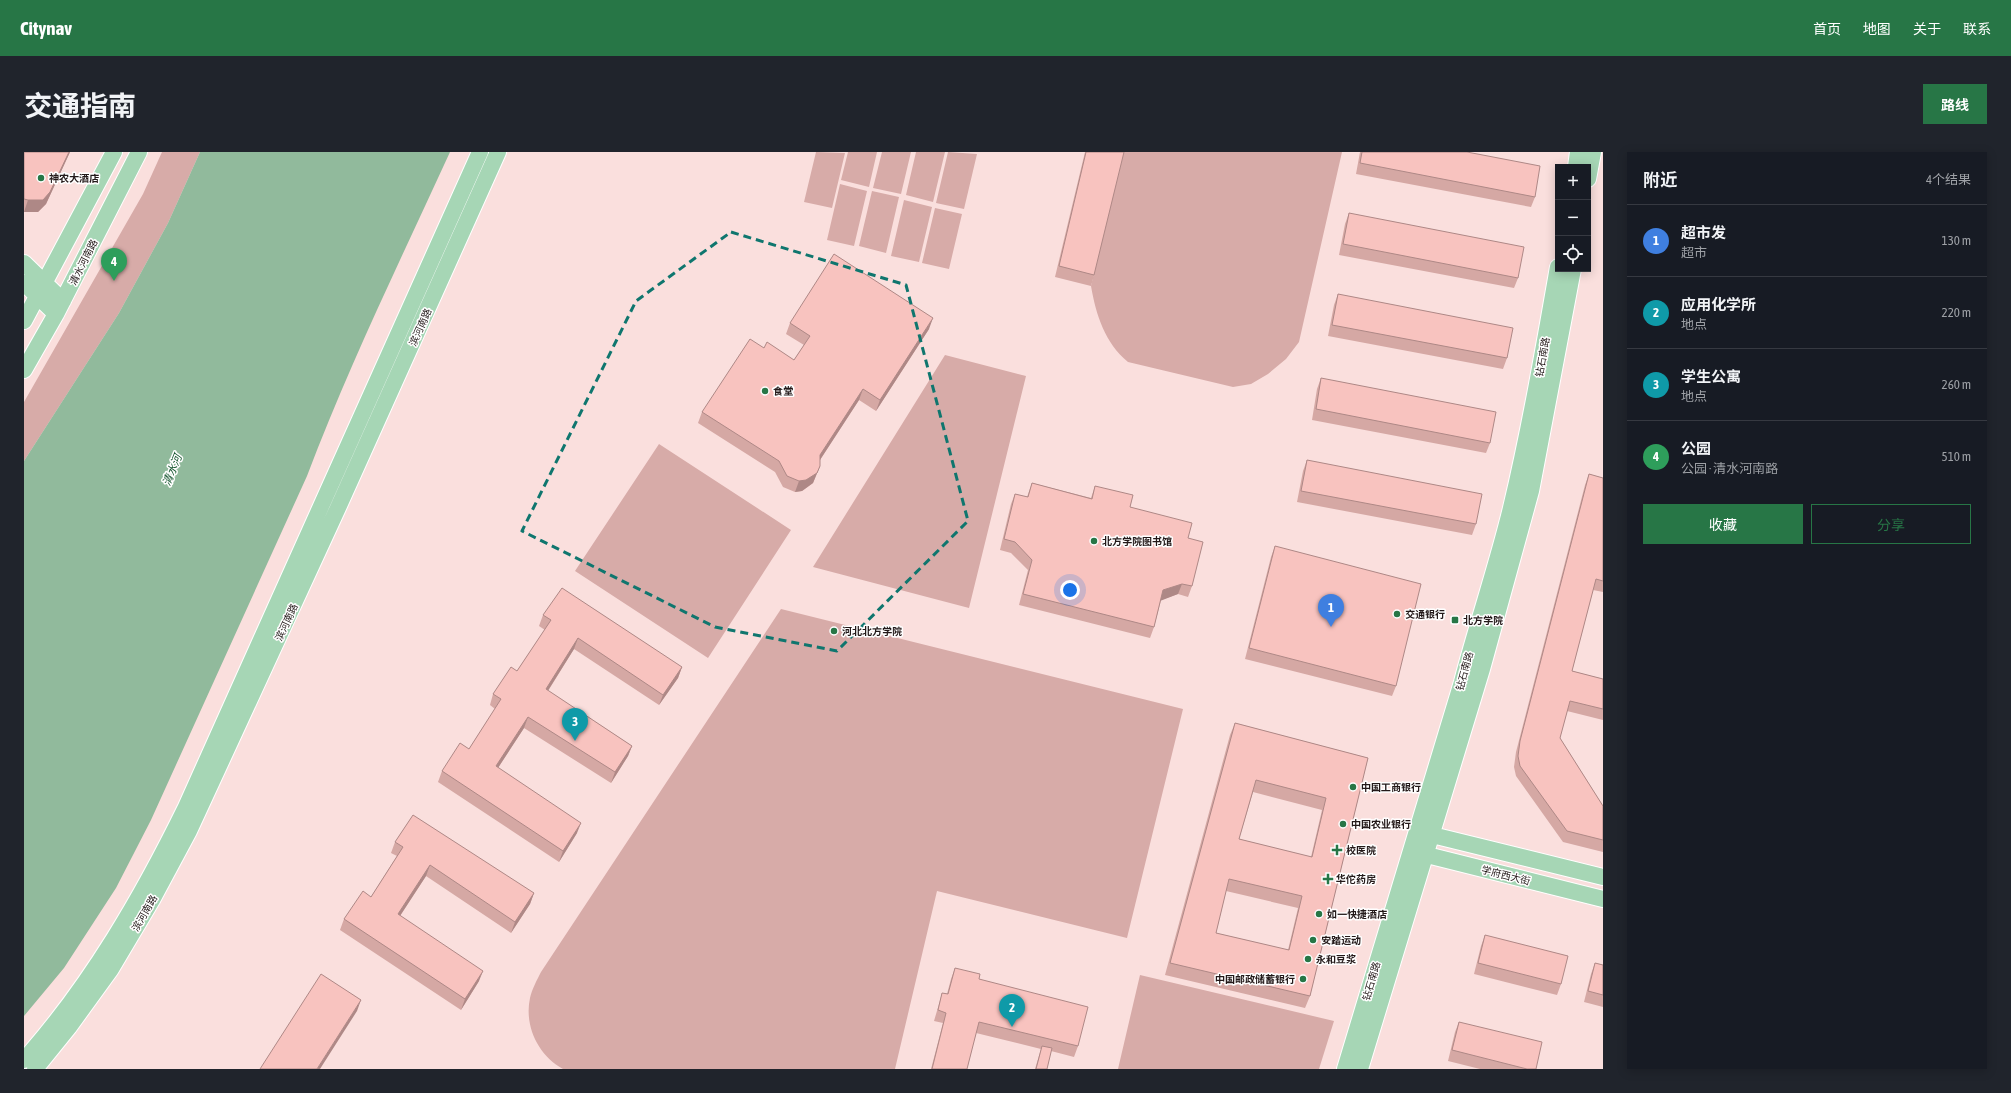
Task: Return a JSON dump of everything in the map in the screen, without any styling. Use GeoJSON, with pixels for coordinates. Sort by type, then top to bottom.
{"type":"FeatureCollection","features":[{"type":"Feature","properties":{"kind":"main road"},"geometry":{"type":"LineString","coordinates":[[24,321],[114,152]]}},
{"type":"Feature","properties":{"kind":"main road","name":"清水河南路"},"geometry":{"type":"LineString","coordinates":[[24,370],[60,307],[139,152]]}},
{"type":"Feature","properties":{"kind":"main road","name":"滨河南路"},"geometry":{"type":"LineString","coordinates":[[24,1060],[75,996],[156,869],[186,807],[480,152]]}},
{"type":"Feature","properties":{"kind":"main road","name":"滨河南路"},"geometry":{"type":"LineString","coordinates":[[35,1069],[69,1027],[111,969],[152,900],[189,832],[331,524],[498,152]]}},
{"type":"Feature","properties":{"kind":"main road"},"geometry":{"type":"LineString","coordinates":[[1576,164],[1578,152]]}},
{"type":"Feature","properties":{"kind":"main road"},"geometry":{"type":"LineString","coordinates":[[1590,164],[1592,152]]}},
{"type":"Feature","properties":{"kind":"main road"},"geometry":{"type":"LineString","coordinates":[[24,264],[41,290],[60,307]]}},
{"type":"Feature","properties":{"kind":"main road","name":"钻石南路"},"geometry":{"type":"LineString","coordinates":[[1345,1069],[1423,833],[1503,541],[1525,447],[1557,272]]}},
{"type":"Feature","properties":{"kind":"main road","name":"钻石南路"},"geometry":{"type":"LineString","coordinates":[[1423,833],[1482,669],[1532,490],[1572,272]]}},
{"type":"Feature","properties":{"kind":"main road"},"geometry":{"type":"LineString","coordinates":[[24,283],[41,290]]}},
{"type":"Feature","properties":{"kind":"main road"},"geometry":{"type":"LineString","coordinates":[[1423,833],[1603,877]]}},
{"type":"Feature","properties":{"kind":"main road","name":"钻石南路"},"geometry":{"type":"LineString","coordinates":[[1360,1069],[1417,853]]}},
{"type":"Feature","properties":{"kind":"main road","name":"学府西大街"},"geometry":{"type":"LineString","coordinates":[[1417,853],[1603,899]]}},
{"type":"Feature","properties":{"kind":"highlighted area"},"geometry":{"type":"Polygon","coordinates":[[[731,232],[906,285],[968,521],[837,651],[715,627],[522,531],[636,301],[731,232]]]}},
{"type":"Feature","properties":{"kind":"shaded area"},"geometry":{"type":"Polygon","coordinates":[[[162,152],[200,152],[168,223],[119,313],[24,461],[24,402],[143,194],[162,152]]]}},
{"type":"Feature","properties":{"kind":"shaded area"},"geometry":{"type":"Polygon","coordinates":[[[816,152],[845,153],[832,208],[804,202],[816,152]]]}},
{"type":"Feature","properties":{"kind":"shaded area"},"geometry":{"type":"Polygon","coordinates":[[[848,152],[877,152],[869,187],[841,180],[848,152]]]}},
{"type":"Feature","properties":{"kind":"shaded area"},"geometry":{"type":"Polygon","coordinates":[[[882,152],[911,152],[901,194],[873,188],[882,152]]]}},
{"type":"Feature","properties":{"kind":"shaded area"},"geometry":{"type":"Polygon","coordinates":[[[916,152],[945,152],[933,202],[906,195],[916,152]]]}},
{"type":"Feature","properties":{"kind":"shaded area"},"geometry":{"type":"Polygon","coordinates":[[[948,152],[977,154],[964,209],[936,203],[948,152]]]}},
{"type":"Feature","properties":{"kind":"shaded area"},"geometry":{"type":"Polygon","coordinates":[[[1122,152],[1342,152],[1299,342],[1286,359],[1268,374],[1251,384],[1233,387],[1128,362],[1113,346],[1099,318],[1091,286],[1122,152]]]}},
{"type":"Feature","properties":{"kind":"shaded area"},"geometry":{"type":"Polygon","coordinates":[[[840,184],[867,191],[854,246],[827,240],[840,184]]]}},
{"type":"Feature","properties":{"kind":"shaded area"},"geometry":{"type":"Polygon","coordinates":[[[872,191],[899,197],[886,253],[859,246],[872,191]]]}},
{"type":"Feature","properties":{"kind":"shaded area"},"geometry":{"type":"Polygon","coordinates":[[[904,200],[932,207],[919,262],[891,256],[904,200]]]}},
{"type":"Feature","properties":{"kind":"shaded area"},"geometry":{"type":"Polygon","coordinates":[[[935,208],[962,214],[949,269],[922,263],[935,208]]]}},
{"type":"Feature","properties":{"kind":"shaded area"},"geometry":{"type":"Polygon","coordinates":[[[945,355],[1026,376],[969,608],[813,567],[945,355]]]}},
{"type":"Feature","properties":{"kind":"shaded area"},"geometry":{"type":"Polygon","coordinates":[[[659,444],[791,530],[708,658],[575,571],[659,444]]]}},
{"type":"Feature","properties":{"kind":"shaded area"},"geometry":{"type":"Polygon","coordinates":[[[781,609],[1183,709],[1127,938],[937,891],[895,1069],[563,1069],[546,1056],[535,1039],[531,1029],[529,1019],[530,998],[536,981],[781,609]]]}},
{"type":"Feature","properties":{"kind":"shaded area"},"geometry":{"type":"Polygon","coordinates":[[[1140,975],[1334,1021],[1319,1069],[1118,1069],[1140,975]]]}},
{"type":"Feature","properties":{"kind":"water","name":"清水河"},"geometry":{"type":"Polygon","coordinates":[[[200,152],[450,152],[394,272],[340,394],[307,476],[151,820],[116,888],[64,968],[24,1016],[24,461],[119,313],[168,223],[200,152]]]}},
{"type":"Feature","properties":{"kind":"building","name":"神农大酒店"},"geometry":{"type":"Polygon","coordinates":[[[24,152],[69,152],[50,192],[43,200],[24,199],[24,152]]]}},
{"type":"Feature","properties":{"kind":"building"},"geometry":{"type":"Polygon","coordinates":[[[1086,152],[1124,152],[1094,275],[1059,266],[1086,152]]]}},
{"type":"Feature","properties":{"kind":"building"},"geometry":{"type":"Polygon","coordinates":[[[1362,152],[1467,152],[1540,166],[1535,197],[1360,163],[1362,152]]]}},
{"type":"Feature","properties":{"kind":"building"},"geometry":{"type":"Polygon","coordinates":[[[1349,213],[1524,247],[1518,278],[1343,244],[1349,213]]]}},
{"type":"Feature","properties":{"kind":"building"},"geometry":{"type":"Polygon","coordinates":[[[834,254],[933,318],[880,400],[863,389],[820,455],[820,466],[817,473],[806,480],[799,481],[787,476],[779,461],[702,412],[750,339],[764,348],[767,342],[794,360],[810,336],[790,323],[834,254]]]}},
{"type":"Feature","properties":{"kind":"building"},"geometry":{"type":"Polygon","coordinates":[[[1338,294],[1513,328],[1507,358],[1332,325],[1338,294]]]}},
{"type":"Feature","properties":{"kind":"building"},"geometry":{"type":"Polygon","coordinates":[[[1321,378],[1496,412],[1490,443],[1316,409],[1321,378]]]}},
{"type":"Feature","properties":{"kind":"building"},"geometry":{"type":"Polygon","coordinates":[[[1307,460],[1482,494],[1476,524],[1301,491],[1307,460]]]}},
{"type":"Feature","properties":{"kind":"building"},"geometry":{"type":"Polygon","coordinates":[[[1589,474],[1603,478],[1603,581],[1596,579],[1572,671],[1603,679],[1603,709],[1570,701],[1560,738],[1603,806],[1603,840],[1567,831],[1520,766],[1518,756],[1520,741],[1589,474]]]}},
{"type":"Feature","properties":{"kind":"building"},"geometry":{"type":"Polygon","coordinates":[[[1032,483],[1092,499],[1095,486],[1133,495],[1130,507],[1192,523],[1188,538],[1203,542],[1192,586],[1182,584],[1163,590],[1154,627],[1023,594],[1032,560],[1015,542],[1004,539],[1015,494],[1028,497],[1032,483]]]}},
{"type":"Feature","properties":{"kind":"building"},"geometry":{"type":"Polygon","coordinates":[[[1275,546],[1421,584],[1396,686],[1249,648],[1275,546]]]}},
{"type":"Feature","properties":{"kind":"building"},"geometry":{"type":"Polygon","coordinates":[[[562,588],[682,667],[663,695],[578,638],[546,689],[632,746],[615,772],[528,717],[496,766],[581,823],[563,851],[442,771],[460,743],[469,749],[501,699],[493,694],[511,667],[517,671],[551,620],[543,615],[562,588]]]}},
{"type":"Feature","properties":{"kind":"building"},"geometry":{"type":"Polygon","coordinates":[[[1235,723],[1368,758],[1310,996],[1170,963],[1235,723]],[[1256,780],[1239,839],[1312,857],[1326,798],[1256,780]],[[1229,879],[1216,933],[1289,950],[1302,896],[1229,879]]]}},
{"type":"Feature","properties":{"kind":"building"},"geometry":{"type":"Polygon","coordinates":[[[413,815],[534,893],[515,922],[430,865],[398,914],[483,971],[465,999],[344,919],[363,891],[371,897],[403,847],[395,842],[413,815]]]}},
{"type":"Feature","properties":{"kind":"building"},"geometry":{"type":"Polygon","coordinates":[[[1485,935],[1568,956],[1561,984],[1478,963],[1485,935]]]}},
{"type":"Feature","properties":{"kind":"building"},"geometry":{"type":"Polygon","coordinates":[[[1595,963],[1603,965],[1603,995],[1588,991],[1595,963]]]}},
{"type":"Feature","properties":{"kind":"building"},"geometry":{"type":"Polygon","coordinates":[[[955,968],[980,974],[979,979],[1088,1007],[1078,1046],[979,1022],[967,1069],[932,1069],[946,1013],[938,1010],[942,993],[948,994],[955,968]]]}},
{"type":"Feature","properties":{"kind":"building"},"geometry":{"type":"Polygon","coordinates":[[[321,974],[361,1000],[317,1069],[260,1069],[321,974]]]}},
{"type":"Feature","properties":{"kind":"building"},"geometry":{"type":"Polygon","coordinates":[[[1459,1022],[1542,1042],[1536,1069],[1527,1069],[1452,1050],[1459,1022]]]}},
{"type":"Feature","properties":{"kind":"building"},"geometry":{"type":"Polygon","coordinates":[[[1042,1046],[1052,1048],[1047,1069],[1036,1069],[1042,1046]]]}},
{"type":"Feature","properties":{"kind":"place","name":"神农大酒店"},"geometry":{"type":"Point","coordinates":[41,178]}},
{"type":"Feature","properties":{"kind":"place","name":"公园"},"geometry":{"type":"Point","coordinates":[114,281]}},
{"type":"Feature","properties":{"kind":"place","name":"食堂"},"geometry":{"type":"Point","coordinates":[765,391]}},
{"type":"Feature","properties":{"kind":"place","name":"北方学院图书馆"},"geometry":{"type":"Point","coordinates":[1094,541]}},
{"type":"Feature","properties":{"kind":"place","name":"交通银行"},"geometry":{"type":"Point","coordinates":[1397,614]}},
{"type":"Feature","properties":{"kind":"place","name":"北方学院"},"geometry":{"type":"Point","coordinates":[1455,620]}},
{"type":"Feature","properties":{"kind":"place","name":"超市发"},"geometry":{"type":"Point","coordinates":[1331,627]}},
{"type":"Feature","properties":{"kind":"place","name":"河北北方学院"},"geometry":{"type":"Point","coordinates":[834,631]}},
{"type":"Feature","properties":{"kind":"place","name":"学生公寓"},"geometry":{"type":"Point","coordinates":[575,741]}},
{"type":"Feature","properties":{"kind":"place","name":"中国工商银行"},"geometry":{"type":"Point","coordinates":[1353,787]}},
{"type":"Feature","properties":{"kind":"place","name":"中国农业银行"},"geometry":{"type":"Point","coordinates":[1343,824]}},
{"type":"Feature","properties":{"kind":"place","name":"校医院"},"geometry":{"type":"Point","coordinates":[1337,850]}},
{"type":"Feature","properties":{"kind":"place","name":"华佗药房"},"geometry":{"type":"Point","coordinates":[1328,879]}},
{"type":"Feature","properties":{"kind":"place","name":"如一快捷酒店"},"geometry":{"type":"Point","coordinates":[1319,914]}},
{"type":"Feature","properties":{"kind":"place","name":"安踏运动"},"geometry":{"type":"Point","coordinates":[1313,940]}},
{"type":"Feature","properties":{"kind":"place","name":"永和豆浆"},"geometry":{"type":"Point","coordinates":[1308,959]}},
{"type":"Feature","properties":{"kind":"place","name":"中国邮政储蓄银行"},"geometry":{"type":"Point","coordinates":[1303,979]}},
{"type":"Feature","properties":{"kind":"place","name":"应用化学所"},"geometry":{"type":"Point","coordinates":[1012,1027]}}]}
